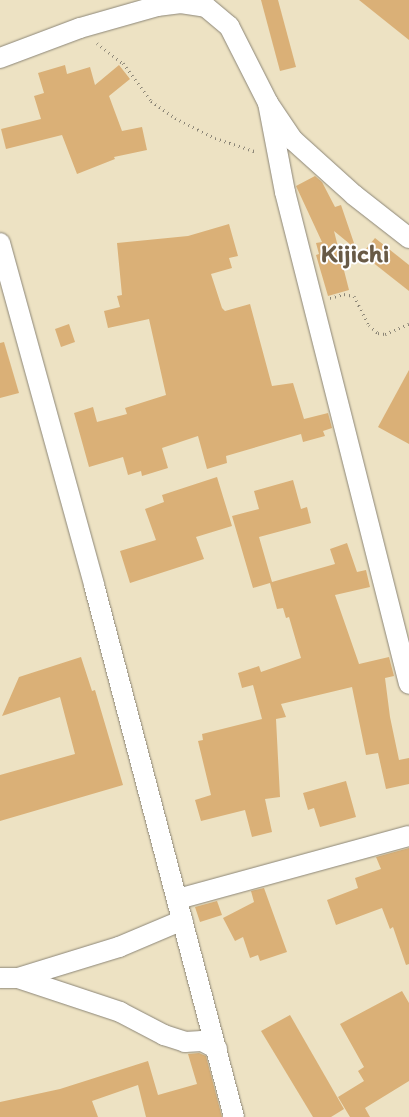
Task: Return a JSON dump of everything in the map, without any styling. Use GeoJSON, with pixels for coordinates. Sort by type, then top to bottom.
{"type":"FeatureCollection","features":[{"type":"Feature","properties":{"kind":"street"},"geometry":{"type":"LineString","coordinates":[[0,58],[80,28],[157,6],[181,3],[220,9],[248,58],[268,103],[293,140],[354,195],[409,238]]}},
{"type":"Feature","properties":{"kind":"street"},"geometry":{"type":"LineString","coordinates":[[268,103],[278,158],[314,310],[404,642],[409,684]]}},
{"type":"Feature","properties":{"kind":"street"},"geometry":{"type":"LineString","coordinates":[[0,243],[178,898],[234,1117]]}},
{"type":"Feature","properties":{"kind":"street"},"geometry":{"type":"LineString","coordinates":[[178,898],[409,836]]}},
{"type":"Feature","properties":{"kind":"street"},"geometry":{"type":"LineString","coordinates":[[9,978],[119,947],[183,920]]}},
{"type":"Feature","properties":{"kind":"street"},"geometry":{"type":"LineString","coordinates":[[9,978],[120,1012],[164,1035],[185,1042],[202,1041],[217,1049]]}},
{"type":"Feature","properties":{"kind":"path"},"geometry":{"type":"LineString","coordinates":[[80,28],[123,63],[151,101],[175,118],[215,138],[278,158]]}},
{"type":"Feature","properties":{"kind":"path"},"geometry":{"type":"LineString","coordinates":[[314,310],[329,298],[344,294],[354,296],[369,325],[378,333],[385,334],[409,324]]}},
{"type":"Feature","properties":{"kind":"building"},"geometry":{"type":"Polygon","coordinates":[[[261,0],[278,0],[296,67],[280,71],[261,0]]]}},
{"type":"Feature","properties":{"kind":"building"},"geometry":{"type":"Polygon","coordinates":[[[359,0],[409,0],[409,40],[359,0]]]}},
{"type":"Feature","properties":{"kind":"building"},"geometry":{"type":"Polygon","coordinates":[[[65,65],[67,74],[90,67],[95,85],[119,65],[130,79],[109,96],[122,131],[142,127],[147,150],[114,157],[115,159],[77,174],[62,135],[6,149],[1,129],[41,119],[34,96],[44,93],[38,73],[65,65]]]}},
{"type":"Feature","properties":{"kind":"building"},"geometry":{"type":"Polygon","coordinates":[[[315,176],[322,182],[335,207],[341,205],[356,249],[334,231],[349,290],[328,296],[316,255],[319,254],[316,243],[322,242],[296,186],[315,176]]]}},
{"type":"Feature","properties":{"kind":"building"},"geometry":{"type":"Polygon","coordinates":[[[229,224],[238,256],[229,258],[232,268],[211,274],[222,308],[225,311],[250,304],[272,386],[293,383],[304,419],[328,413],[332,428],[323,431],[325,436],[303,442],[301,434],[226,456],[227,463],[207,469],[198,436],[162,448],[168,468],[142,476],[141,471],[128,475],[123,457],[89,467],[74,413],[93,407],[97,422],[127,414],[125,408],[166,395],[149,319],[108,328],[104,311],[120,307],[117,296],[122,295],[117,243],[188,236],[229,224]]]}},
{"type":"Feature","properties":{"kind":"building"},"geometry":{"type":"Polygon","coordinates":[[[375,238],[409,265],[409,291],[362,254],[375,238]]]}},
{"type":"Feature","properties":{"kind":"building"},"geometry":{"type":"Polygon","coordinates":[[[69,324],[75,342],[61,347],[55,329],[69,324]]]}},
{"type":"Feature","properties":{"kind":"building"},"geometry":{"type":"Polygon","coordinates":[[[4,342],[19,393],[0,398],[0,343],[4,342]]]}},
{"type":"Feature","properties":{"kind":"building"},"geometry":{"type":"Polygon","coordinates":[[[409,370],[409,444],[378,427],[409,370]]]}},
{"type":"Feature","properties":{"kind":"building"},"geometry":{"type":"Polygon","coordinates":[[[217,477],[232,526],[196,537],[204,559],[130,583],[120,551],[156,540],[145,509],[164,502],[162,495],[217,477]]]}},
{"type":"Feature","properties":{"kind":"building"},"geometry":{"type":"Polygon","coordinates":[[[293,480],[301,509],[307,507],[311,523],[259,537],[272,582],[335,564],[330,549],[347,543],[357,572],[366,570],[370,587],[335,595],[359,664],[389,657],[394,676],[385,678],[390,717],[399,760],[409,758],[409,784],[386,789],[378,753],[366,755],[352,687],[281,704],[286,717],[276,719],[280,797],[265,799],[272,832],[252,837],[245,810],[201,821],[195,800],[211,795],[198,741],[203,740],[202,734],[262,719],[253,685],[242,688],[238,673],[259,666],[261,672],[301,658],[289,617],[286,618],[283,608],[277,609],[270,583],[253,588],[232,516],[259,509],[254,491],[293,480]]]}},
{"type":"Feature","properties":{"kind":"building"},"geometry":{"type":"Polygon","coordinates":[[[81,657],[92,691],[95,690],[123,785],[0,821],[0,775],[75,754],[60,697],[2,716],[19,677],[81,657]]]}},
{"type":"Feature","properties":{"kind":"building"},"geometry":{"type":"Polygon","coordinates":[[[346,781],[356,817],[320,827],[314,808],[308,810],[303,793],[346,781]]]}},
{"type":"Feature","properties":{"kind":"building"},"geometry":{"type":"Polygon","coordinates":[[[409,848],[409,964],[406,965],[393,927],[390,929],[382,908],[336,925],[327,900],[358,888],[355,878],[381,869],[376,857],[409,848]]]}},
{"type":"Feature","properties":{"kind":"building"},"geometry":{"type":"Polygon","coordinates":[[[264,888],[287,952],[260,961],[258,955],[250,958],[243,937],[235,941],[223,918],[254,902],[251,891],[264,888]]]}},
{"type":"Feature","properties":{"kind":"building"},"geometry":{"type":"Polygon","coordinates":[[[217,901],[222,915],[200,922],[195,907],[217,901]]]}},
{"type":"Feature","properties":{"kind":"building"},"geometry":{"type":"Polygon","coordinates":[[[402,991],[409,1003],[409,1081],[365,1108],[370,1117],[350,1117],[338,1097],[364,1081],[358,1071],[364,1067],[340,1024],[402,991]]]}},
{"type":"Feature","properties":{"kind":"building"},"geometry":{"type":"Polygon","coordinates":[[[290,1015],[344,1109],[331,1117],[313,1117],[261,1031],[290,1015]]]}},
{"type":"Feature","properties":{"kind":"building"},"geometry":{"type":"Polygon","coordinates":[[[199,1053],[206,1056],[222,1117],[146,1117],[138,1085],[92,1101],[98,1117],[0,1117],[0,1102],[60,1089],[148,1061],[158,1095],[197,1084],[188,1054],[199,1053]]]}},
{"type":"Feature","properties":{"kind":"district","name":"Kijichi"},"geometry":{"type":"Point","coordinates":[355,254]}}]}
